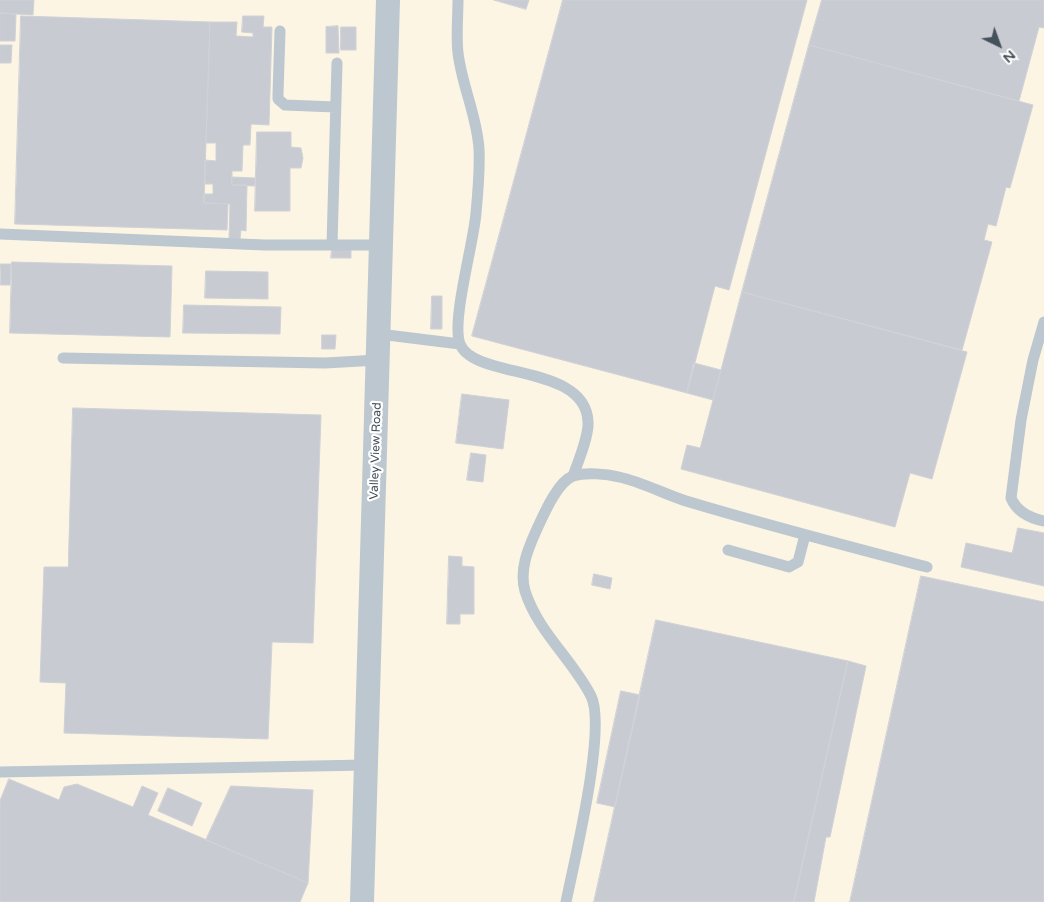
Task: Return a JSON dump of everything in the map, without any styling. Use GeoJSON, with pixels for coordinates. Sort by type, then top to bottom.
{"type":"FeatureCollection","features":[{"type":"Feature","properties":{"kind":"street","name":"Valley View Road"},"geometry":{"type":"LineString","coordinates":[[362,902],[388,0]]}},
{"type":"Feature","properties":{"kind":"lane"},"geometry":{"type":"LineString","coordinates":[[458,0],[458,53],[475,116],[479,150],[476,215],[458,318],[460,344],[466,352],[480,360],[564,386],[578,398],[586,410],[588,424],[573,476],[558,490],[548,505],[530,545],[523,571],[525,590],[532,607],[546,634],[582,680],[593,699],[596,721],[585,809],[566,902]]}},
{"type":"Feature","properties":{"kind":"lane"},"geometry":{"type":"LineString","coordinates":[[280,31],[278,94],[281,103],[285,105],[335,107]]}},
{"type":"Feature","properties":{"kind":"lane"},"geometry":{"type":"LineString","coordinates":[[332,245],[337,63]]}},
{"type":"Feature","properties":{"kind":"lane"},"geometry":{"type":"LineString","coordinates":[[0,234],[265,245],[382,245]]}},
{"type":"Feature","properties":{"kind":"lane"},"geometry":{"type":"LineString","coordinates":[[1044,322],[1033,360],[1021,420],[1011,498],[1015,507],[1026,515],[1044,521]]}},
{"type":"Feature","properties":{"kind":"lane"},"geometry":{"type":"LineString","coordinates":[[379,334],[460,344]]}},
{"type":"Feature","properties":{"kind":"lane"},"geometry":{"type":"LineString","coordinates":[[63,358],[325,363],[378,360]]}},
{"type":"Feature","properties":{"kind":"lane"},"geometry":{"type":"LineString","coordinates":[[573,476],[603,474],[620,477],[685,500],[805,535],[927,567]]}},
{"type":"Feature","properties":{"kind":"lane"},"geometry":{"type":"LineString","coordinates":[[728,550],[789,567],[798,562],[805,535]]}},
{"type":"Feature","properties":{"kind":"lane"},"geometry":{"type":"LineString","coordinates":[[0,772],[366,765]]}},
{"type":"Feature","properties":{"kind":"shaded area"},"geometry":{"type":"Polygon","coordinates":[[[0,0],[1044,0],[1044,902],[0,902],[0,0]]]}},
{"type":"Feature","properties":{"kind":"building"},"geometry":{"type":"Polygon","coordinates":[[[0,0],[34,0],[33,15],[0,13],[0,0]]]}},
{"type":"Feature","properties":{"kind":"building"},"geometry":{"type":"Polygon","coordinates":[[[494,0],[529,0],[526,9],[494,0]]]}},
{"type":"Feature","properties":{"kind":"building"},"geometry":{"type":"Polygon","coordinates":[[[563,0],[807,0],[729,290],[715,286],[687,393],[472,336],[563,0]]]}},
{"type":"Feature","properties":{"kind":"building"},"geometry":{"type":"Polygon","coordinates":[[[822,0],[1044,0],[1044,28],[1039,27],[1019,101],[809,45],[822,0]]]}},
{"type":"Feature","properties":{"kind":"building"},"geometry":{"type":"Polygon","coordinates":[[[0,13],[16,14],[15,41],[0,41],[0,13]]]}},
{"type":"Feature","properties":{"kind":"building"},"geometry":{"type":"Polygon","coordinates":[[[21,16],[210,22],[204,203],[228,204],[227,230],[15,224],[21,16]]]}},
{"type":"Feature","properties":{"kind":"building"},"geometry":{"type":"Polygon","coordinates":[[[243,16],[264,16],[263,27],[272,27],[269,125],[251,124],[250,145],[243,145],[242,171],[232,171],[232,185],[247,185],[246,231],[241,230],[240,239],[229,239],[230,204],[204,203],[204,194],[213,194],[213,184],[205,184],[205,160],[216,161],[216,143],[206,143],[210,22],[237,22],[236,36],[253,37],[253,33],[242,32],[243,16]]]}},
{"type":"Feature","properties":{"kind":"building"},"geometry":{"type":"Polygon","coordinates":[[[338,26],[339,53],[326,53],[326,27],[338,26]]]}},
{"type":"Feature","properties":{"kind":"building"},"geometry":{"type":"Polygon","coordinates":[[[341,27],[356,27],[356,50],[341,50],[341,27]]]}},
{"type":"Feature","properties":{"kind":"building"},"geometry":{"type":"Polygon","coordinates":[[[0,45],[12,45],[11,63],[0,63],[0,45]]]}},
{"type":"Feature","properties":{"kind":"building"},"geometry":{"type":"Polygon","coordinates":[[[809,45],[1033,105],[1010,188],[1006,187],[996,226],[988,224],[984,240],[992,242],[962,350],[742,292],[809,45]]]}},
{"type":"Feature","properties":{"kind":"building"},"geometry":{"type":"Polygon","coordinates":[[[257,132],[291,132],[291,147],[301,148],[303,158],[301,168],[290,168],[290,211],[255,211],[257,132]]]}},
{"type":"Feature","properties":{"kind":"building"},"geometry":{"type":"Polygon","coordinates":[[[232,177],[255,178],[255,186],[232,185],[232,177]]]}},
{"type":"Feature","properties":{"kind":"building"},"geometry":{"type":"Polygon","coordinates":[[[332,249],[351,250],[351,258],[331,258],[332,249]]]}},
{"type":"Feature","properties":{"kind":"building"},"geometry":{"type":"Polygon","coordinates":[[[12,262],[172,266],[170,337],[10,333],[12,262]]]}},
{"type":"Feature","properties":{"kind":"building"},"geometry":{"type":"Polygon","coordinates":[[[0,264],[11,264],[10,285],[1,285],[0,264]]]}},
{"type":"Feature","properties":{"kind":"building"},"geometry":{"type":"Polygon","coordinates":[[[206,271],[268,272],[268,299],[205,298],[206,271]]]}},
{"type":"Feature","properties":{"kind":"building"},"geometry":{"type":"Polygon","coordinates":[[[742,292],[967,352],[932,479],[910,473],[895,527],[681,469],[687,445],[700,448],[742,292]]]}},
{"type":"Feature","properties":{"kind":"building"},"geometry":{"type":"Polygon","coordinates":[[[432,296],[442,296],[442,329],[431,329],[432,296]]]}},
{"type":"Feature","properties":{"kind":"building"},"geometry":{"type":"Polygon","coordinates":[[[184,305],[281,307],[280,334],[183,333],[184,305]]]}},
{"type":"Feature","properties":{"kind":"building"},"geometry":{"type":"Polygon","coordinates":[[[322,335],[336,335],[335,349],[322,349],[322,335]]]}},
{"type":"Feature","properties":{"kind":"building"},"geometry":{"type":"Polygon","coordinates":[[[694,363],[721,370],[713,400],[687,393],[694,363]]]}},
{"type":"Feature","properties":{"kind":"building"},"geometry":{"type":"Polygon","coordinates":[[[462,394],[509,400],[503,449],[456,443],[462,394]]]}},
{"type":"Feature","properties":{"kind":"building"},"geometry":{"type":"Polygon","coordinates":[[[73,408],[321,415],[313,643],[272,642],[268,739],[64,733],[66,683],[40,682],[44,567],[68,567],[73,408]]]}},
{"type":"Feature","properties":{"kind":"building"},"geometry":{"type":"Polygon","coordinates":[[[471,453],[486,455],[483,482],[467,480],[471,453]]]}},
{"type":"Feature","properties":{"kind":"building"},"geometry":{"type":"Polygon","coordinates":[[[1018,528],[1044,533],[1044,586],[961,567],[966,543],[1012,553],[1018,528]]]}},
{"type":"Feature","properties":{"kind":"building"},"geometry":{"type":"Polygon","coordinates":[[[449,556],[462,557],[462,566],[474,567],[474,614],[460,614],[460,624],[447,624],[449,556]]]}},
{"type":"Feature","properties":{"kind":"building"},"geometry":{"type":"Polygon","coordinates":[[[594,574],[612,578],[610,589],[592,585],[594,574]]]}},
{"type":"Feature","properties":{"kind":"building"},"geometry":{"type":"Polygon","coordinates":[[[921,576],[1044,602],[1044,902],[850,902],[921,576]]]}},
{"type":"Feature","properties":{"kind":"building"},"geometry":{"type":"Polygon","coordinates":[[[656,620],[848,661],[794,902],[594,902],[656,620]]]}},
{"type":"Feature","properties":{"kind":"building"},"geometry":{"type":"Polygon","coordinates":[[[848,661],[866,666],[830,837],[826,837],[814,902],[794,902],[848,661]]]}},
{"type":"Feature","properties":{"kind":"building"},"geometry":{"type":"Polygon","coordinates":[[[621,691],[640,695],[615,807],[597,803],[621,691]]]}},
{"type":"Feature","properties":{"kind":"building"},"geometry":{"type":"Polygon","coordinates":[[[9,779],[59,800],[64,787],[77,784],[133,807],[142,786],[158,793],[148,815],[308,883],[300,902],[0,902],[0,801],[9,779]]]}},
{"type":"Feature","properties":{"kind":"building"},"geometry":{"type":"Polygon","coordinates":[[[231,786],[313,790],[308,883],[206,840],[231,786]]]}},
{"type":"Feature","properties":{"kind":"building"},"geometry":{"type":"Polygon","coordinates":[[[168,788],[202,803],[192,826],[158,811],[168,788]]]}}]}
